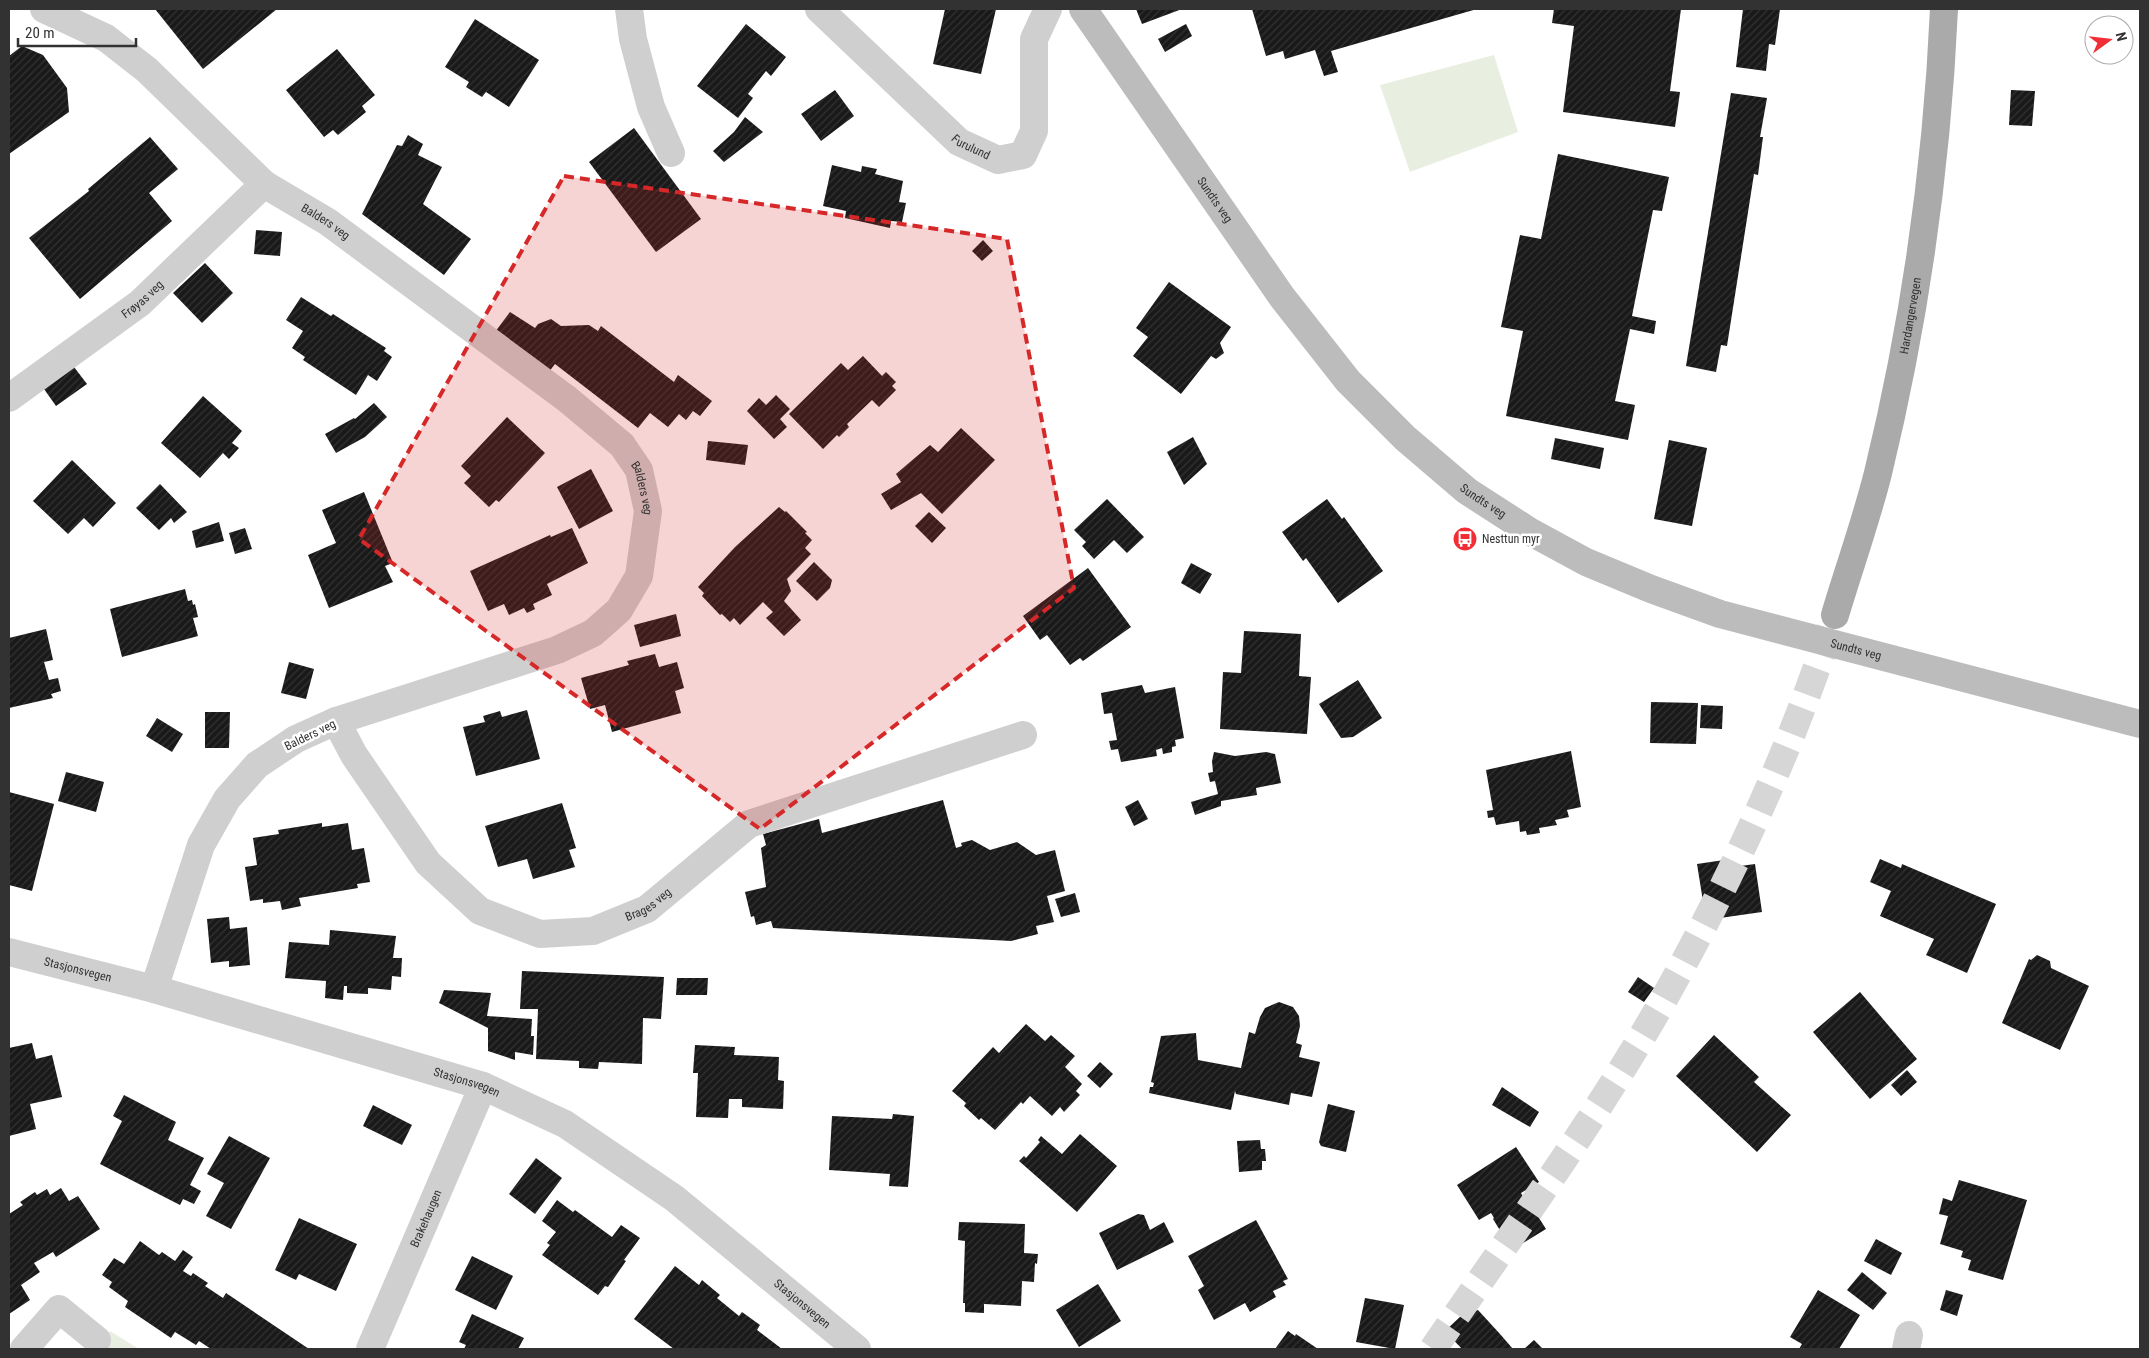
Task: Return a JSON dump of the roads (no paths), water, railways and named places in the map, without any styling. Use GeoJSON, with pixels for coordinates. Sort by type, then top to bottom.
{"type":"FeatureCollection","features":[{"type":"Feature","properties":{"kind":"main road","name":"Hardangervegen"},"geometry":{"type":"LineString","coordinates":[[1835,615],[1878,474],[1913,309],[1934,153],[1944,9]]}},
{"type":"Feature","properties":{"kind":"street","name":"Balders veg"},"geometry":{"type":"LineString","coordinates":[[44,9],[106,38],[147,70],[264,184],[328,222],[567,399],[622,445],[639,470],[648,510],[639,576],[618,610],[593,633],[557,650],[336,721],[296,739],[257,765],[227,800],[201,845],[154,989]]}},
{"type":"Feature","properties":{"kind":"street"},"geometry":{"type":"LineString","coordinates":[[629,9],[633,39],[651,107],[671,152]]}},
{"type":"Feature","properties":{"kind":"street","name":"Furulund"},"geometry":{"type":"LineString","coordinates":[[819,9],[959,142],[998,160],[1023,155],[1034,131],[1034,39],[1048,9]]}},
{"type":"Feature","properties":{"kind":"street","name":"Sundts veg"},"geometry":{"type":"LineString","coordinates":[[1083,9],[1282,297],[1348,381],[1405,438],[1468,491],[1529,531],[1586,562],[1651,589],[1720,614],[2140,724]]}},
{"type":"Feature","properties":{"kind":"street","name":"Frøyas veg"},"geometry":{"type":"LineString","coordinates":[[9,398],[140,302],[264,184]]}},
{"type":"Feature","properties":{"kind":"street","name":"Brages veg"},"geometry":{"type":"LineString","coordinates":[[336,721],[354,755],[428,863],[480,911],[540,934],[593,931],[647,909],[749,824],[1023,735]]}},
{"type":"Feature","properties":{"kind":"street","name":"Stasjonsvegen"},"geometry":{"type":"LineString","coordinates":[[9,952],[154,989],[483,1086],[565,1124],[674,1198],[857,1349]]}},
{"type":"Feature","properties":{"kind":"street","name":"Brakehaugen"},"geometry":{"type":"LineString","coordinates":[[370,1349],[483,1086]]}},
{"type":"Feature","properties":{"kind":"street"},"geometry":{"type":"LineString","coordinates":[[24,1349],[59,1309],[97,1340]]}},
{"type":"Feature","properties":{"kind":"tunnel"},"geometry":{"type":"LineString","coordinates":[[1433,1349],[1581,1133],[1638,1044],[1664,999],[1713,907],[1779,766],[1833,620]]}},
{"type":"Feature","properties":{"kind":"place","name":"Nesttun myr"},"geometry":{"type":"Point","coordinates":[1465,539]}}]}
